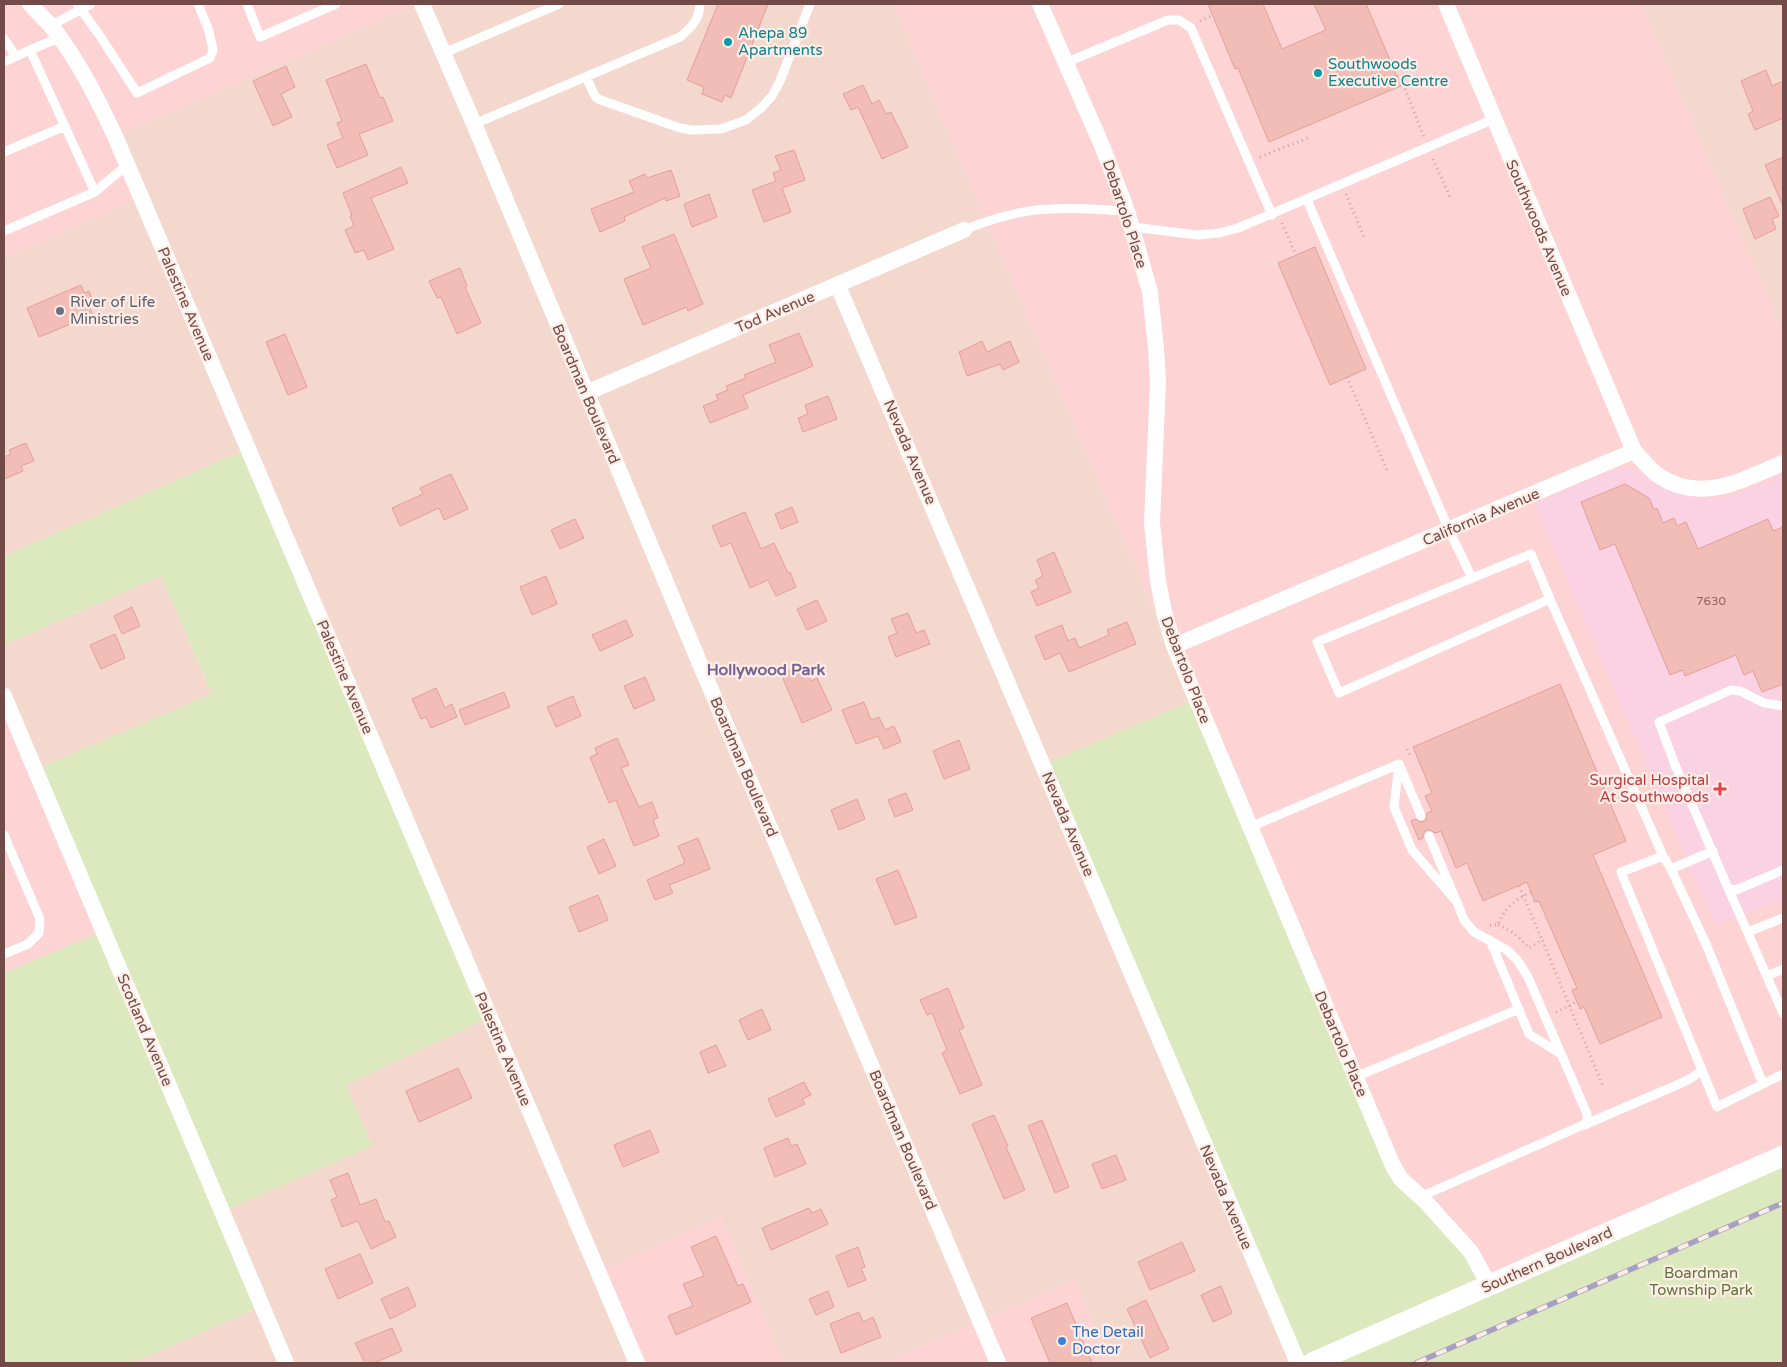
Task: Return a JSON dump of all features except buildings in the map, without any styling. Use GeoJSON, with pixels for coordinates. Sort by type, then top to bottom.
{"type":"FeatureCollection","features":[{"type":"Feature","properties":{"kind":"street","name":"Palestine Avenue"},"geometry":{"type":"LineString","coordinates":[[30,4],[55,32],[73,57],[97,98],[127,165],[637,1363]]}},
{"type":"Feature","properties":{"kind":"street","name":"Boardman Boulevard"},"geometry":{"type":"LineString","coordinates":[[422,4],[718,708],[998,1363]]}},
{"type":"Feature","properties":{"kind":"street","name":"Debartolo Place"},"geometry":{"type":"LineString","coordinates":[[1040,4],[1103,148],[1133,227],[1150,292],[1158,382],[1152,523],[1158,581],[1164,612],[1174,646],[1393,1166],[1401,1179],[1471,1252],[1489,1285]]}},
{"type":"Feature","properties":{"kind":"street","name":"Southwoods Avenue"},"geometry":{"type":"LineString","coordinates":[[1446,4],[1634,451]]}},
{"type":"Feature","properties":{"kind":"street","name":"Tod Avenue"},"geometry":{"type":"LineString","coordinates":[[586,393],[838,286],[964,230]]}},
{"type":"Feature","properties":{"kind":"street","name":"Nevada Avenue"},"geometry":{"type":"LineString","coordinates":[[838,286],[1298,1363]]}},
{"type":"Feature","properties":{"kind":"street"},"geometry":{"type":"LineString","coordinates":[[1634,451],[1657,474],[1671,483],[1690,489],[1706,490],[1733,483],[1783,463]]}},
{"type":"Feature","properties":{"kind":"street","name":"California Avenue"},"geometry":{"type":"LineString","coordinates":[[1174,646],[1634,451]]}},
{"type":"Feature","properties":{"kind":"street","name":"Scotland Avenue"},"geometry":{"type":"LineString","coordinates":[[4,696],[286,1363]]}},
{"type":"Feature","properties":{"kind":"street","name":"Southern Boulevard"},"geometry":{"type":"LineString","coordinates":[[1312,1363],[1783,1156]]}},
{"type":"Feature","properties":{"kind":"lane"},"geometry":{"type":"LineString","coordinates":[[4,62],[30,50],[55,32],[78,6],[91,4]]}},
{"type":"Feature","properties":{"kind":"lane"},"geometry":{"type":"LineString","coordinates":[[78,6],[137,93],[210,58],[213,50],[209,31],[198,4]]}},
{"type":"Feature","properties":{"kind":"lane"},"geometry":{"type":"LineString","coordinates":[[246,4],[260,37],[336,4]]}},
{"type":"Feature","properties":{"kind":"lane"},"geometry":{"type":"LineString","coordinates":[[444,53],[559,4]]}},
{"type":"Feature","properties":{"kind":"lane"},"geometry":{"type":"LineString","coordinates":[[474,124],[680,37],[692,26],[699,15],[700,4]]}},
{"type":"Feature","properties":{"kind":"lane"},"geometry":{"type":"LineString","coordinates":[[586,77],[594,96],[598,99],[680,128],[706,130],[732,125],[746,120],[772,96],[780,81],[810,4]]}},
{"type":"Feature","properties":{"kind":"lane"},"geometry":{"type":"LineString","coordinates":[[1065,63],[1168,20],[1179,20],[1191,28],[1272,215]]}},
{"type":"Feature","properties":{"kind":"lane"},"geometry":{"type":"LineString","coordinates":[[4,39],[16,56]]}},
{"type":"Feature","properties":{"kind":"lane"},"geometry":{"type":"LineString","coordinates":[[30,50],[95,192]]}},
{"type":"Feature","properties":{"kind":"lane"},"geometry":{"type":"LineString","coordinates":[[1133,227],[1197,235],[1220,233],[1238,228],[1494,119]]}},
{"type":"Feature","properties":{"kind":"lane"},"geometry":{"type":"LineString","coordinates":[[4,152],[65,126]]}},
{"type":"Feature","properties":{"kind":"lane"},"geometry":{"type":"LineString","coordinates":[[4,231],[95,192],[127,165]]}},
{"type":"Feature","properties":{"kind":"lane"},"geometry":{"type":"LineString","coordinates":[[1307,200],[1449,530],[1472,578]]}},
{"type":"Feature","properties":{"kind":"lane"},"geometry":{"type":"LineString","coordinates":[[964,230],[1006,216],[1050,209],[1127,211]]}},
{"type":"Feature","properties":{"kind":"lane"},"geometry":{"type":"LineString","coordinates":[[1550,599],[1339,693],[1317,642],[1532,554],[1662,856],[1671,869],[1706,944],[1763,1084]]}},
{"type":"Feature","properties":{"kind":"lane"},"geometry":{"type":"LineString","coordinates":[[1783,706],[1764,703],[1740,691],[1731,690],[1658,722],[1783,1013]]}},
{"type":"Feature","properties":{"kind":"lane"},"geometry":{"type":"LineString","coordinates":[[1250,827],[1399,764]]}},
{"type":"Feature","properties":{"kind":"lane"},"geometry":{"type":"LineString","coordinates":[[1399,764],[1421,816]]}},
{"type":"Feature","properties":{"kind":"lane"},"geometry":{"type":"LineString","coordinates":[[1399,764],[1394,807],[1412,850],[1456,902]]}},
{"type":"Feature","properties":{"kind":"lane"},"geometry":{"type":"LineString","coordinates":[[4,835],[40,919],[39,932],[28,944],[4,954]]}},
{"type":"Feature","properties":{"kind":"lane"},"geometry":{"type":"LineString","coordinates":[[1429,836],[1464,920],[1474,932],[1507,950],[1518,961],[1528,978],[1587,1114],[1587,1121],[1583,1125]]}},
{"type":"Feature","properties":{"kind":"lane"},"geometry":{"type":"LineString","coordinates":[[1671,869],[1712,851]]}},
{"type":"Feature","properties":{"kind":"lane"},"geometry":{"type":"LineString","coordinates":[[1662,856],[1621,872],[1717,1106],[1783,1074]]}},
{"type":"Feature","properties":{"kind":"lane"},"geometry":{"type":"LineString","coordinates":[[1728,888],[1736,890],[1783,870]]}},
{"type":"Feature","properties":{"kind":"lane"},"geometry":{"type":"LineString","coordinates":[[1748,932],[1783,918]]}},
{"type":"Feature","properties":{"kind":"lane"},"geometry":{"type":"LineString","coordinates":[[1490,940],[1529,1034],[1561,1054]]}},
{"type":"Feature","properties":{"kind":"lane"},"geometry":{"type":"LineString","coordinates":[[1768,976],[1783,969]]}},
{"type":"Feature","properties":{"kind":"lane"},"geometry":{"type":"LineString","coordinates":[[1355,1076],[1519,1009]]}},
{"type":"Feature","properties":{"kind":"lane"},"geometry":{"type":"LineString","coordinates":[[1420,1197],[1686,1081],[1702,1071]]}},
{"type":"Feature","properties":{"kind":"path"},"geometry":{"type":"LineString","coordinates":[[1258,159],[1310,137]]}},
{"type":"Feature","properties":{"kind":"path"},"geometry":{"type":"LineString","coordinates":[[1342,184],[1364,238]]}},
{"type":"Feature","properties":{"kind":"path"},"geometry":{"type":"LineString","coordinates":[[1347,377],[1387,470]]}},
{"type":"Feature","properties":{"kind":"path"},"geometry":{"type":"LineString","coordinates":[[1519,886],[1603,1086]]}},
{"type":"Feature","properties":{"kind":"path"},"geometry":{"type":"LineString","coordinates":[[1498,925],[1506,908],[1514,901],[1531,892]]}},
{"type":"Feature","properties":{"kind":"path"},"geometry":{"type":"LineString","coordinates":[[1486,924],[1498,925],[1514,933],[1529,948],[1542,940]]}},
{"type":"Feature","properties":{"kind":"path"},"geometry":{"type":"LineString","coordinates":[[1555,1012],[1570,1006],[1576,1001]]}},
{"type":"Feature","properties":{"kind":"shaded area"},"geometry":{"type":"Polygon","coordinates":[[[4,4],[417,4],[116,136],[141,197],[4,258],[4,4]]]}},
{"type":"Feature","properties":{"kind":"shaded area"},"geometry":{"type":"Polygon","coordinates":[[[417,4],[893,4],[1193,701],[1043,765],[1298,1363],[1110,1363],[1075,1280],[884,1363],[783,1363],[721,1218],[637,1363],[132,1363],[262,1306],[222,1212],[346,1085],[489,1017],[248,449],[4,556],[4,258],[141,197],[115,136],[417,4]]]}},
{"type":"Feature","properties":{"kind":"shaded area"},"geometry":{"type":"Polygon","coordinates":[[[893,4],[1641,4],[1783,333],[1783,1156],[1489,1285],[1401,1179],[1355,1077],[893,4]]]}},
{"type":"Feature","properties":{"kind":"shaded area"},"geometry":{"type":"Polygon","coordinates":[[[1641,4],[1783,4],[1783,333],[1641,4]]]}},
{"type":"Feature","properties":{"kind":"shaded area","name":"Surgical Hospital At Southwoods"},"geometry":{"type":"Polygon","coordinates":[[[1626,467],[1678,495],[1707,498],[1728,497],[1783,475],[1783,898],[1716,926],[1534,504],[1608,472],[1626,467]]]}},
{"type":"Feature","properties":{"kind":"shaded area"},"geometry":{"type":"Polygon","coordinates":[[[161,576],[212,695],[35,770],[4,696],[4,645],[161,576]]]}},
{"type":"Feature","properties":{"kind":"shaded area"},"geometry":{"type":"Polygon","coordinates":[[[4,696],[103,931],[4,973],[4,696]]]}},
{"type":"Feature","properties":{"kind":"shaded area"},"geometry":{"type":"Polygon","coordinates":[[[721,1217],[783,1363],[637,1363],[598,1272],[721,1217]]]}},
{"type":"Feature","properties":{"kind":"shaded area"},"geometry":{"type":"Polygon","coordinates":[[[1075,1280],[1110,1363],[884,1363],[1075,1280]]]}},
{"type":"Feature","properties":{"kind":"green space"},"geometry":{"type":"Polygon","coordinates":[[[248,449],[490,1017],[346,1085],[372,1146],[222,1212],[262,1306],[132,1363],[4,1363],[4,973],[103,931],[35,770],[212,694],[161,576],[4,645],[4,556],[248,449]]]}},
{"type":"Feature","properties":{"kind":"green space","name":"Boardman Township Park"},"geometry":{"type":"Polygon","coordinates":[[[1196,699],[1393,1166],[1489,1285],[1783,1156],[1783,1363],[1298,1363],[1043,765],[1196,699]]]}},
{"type":"Feature","properties":{"kind":"railway"},"geometry":{"type":"LineString","coordinates":[[1416,1363],[1783,1203]]}},
{"type":"Feature","properties":{"kind":"place","name":"Ahepa 89 Apartments"},"geometry":{"type":"Point","coordinates":[728,42]}},
{"type":"Feature","properties":{"kind":"place","name":"Southwoods Executive Centre"},"geometry":{"type":"Point","coordinates":[1318,73]}},
{"type":"Feature","properties":{"kind":"place","name":"River of Life Ministries"},"geometry":{"type":"Point","coordinates":[60,311]}},
{"type":"Feature","properties":{"kind":"place","name":"Surgical Hospital At Southwoods"},"geometry":{"type":"Point","coordinates":[1720,789]}},
{"type":"Feature","properties":{"kind":"place","name":"The Detail Doctor"},"geometry":{"type":"Point","coordinates":[1062,1341]}},
{"type":"Feature","properties":{"kind":"district","name":"Hollywood Park"},"geometry":{"type":"Point","coordinates":[766,669]}}]}
